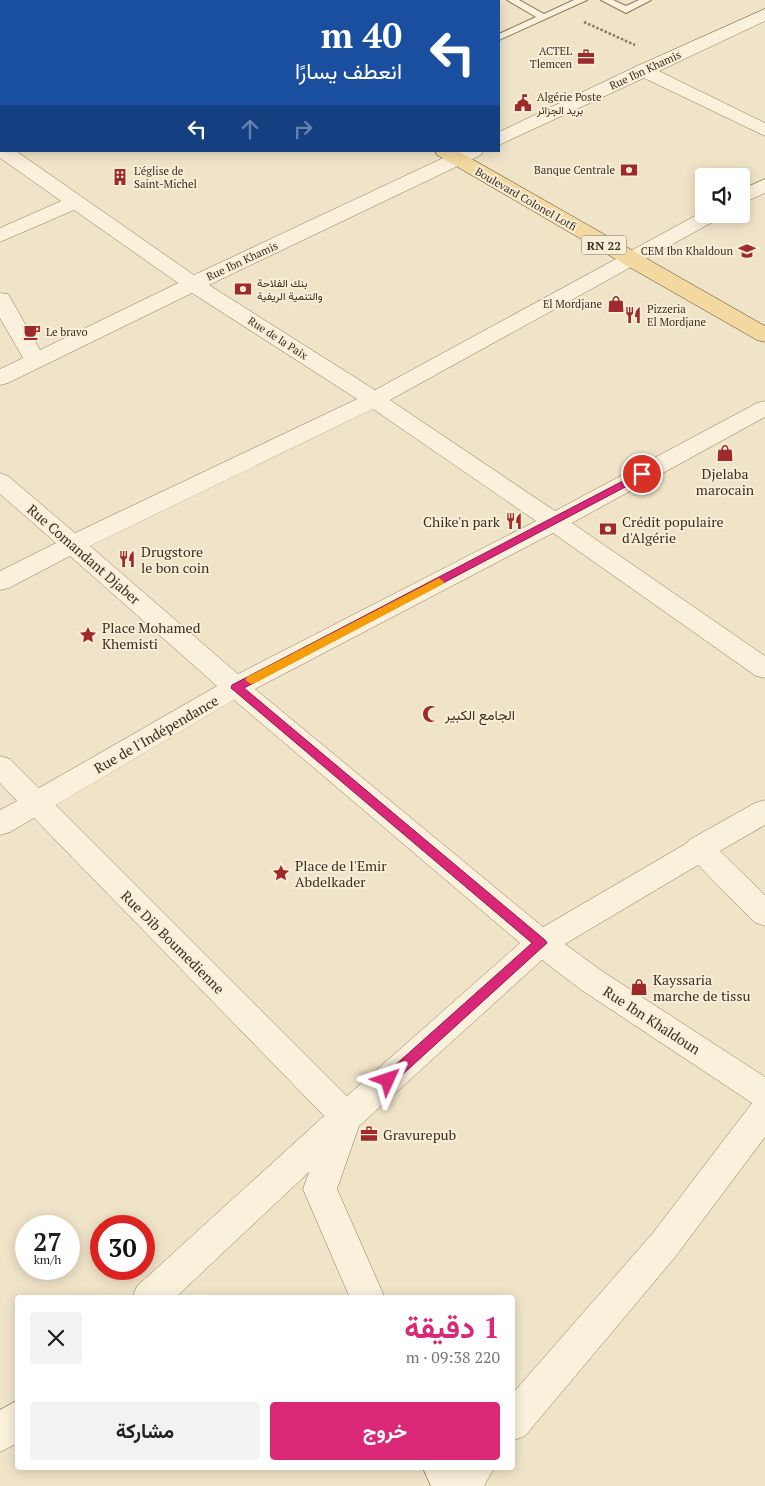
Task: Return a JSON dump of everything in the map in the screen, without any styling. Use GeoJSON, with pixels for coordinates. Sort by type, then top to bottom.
{"type":"FeatureCollection","features":[{"type":"Feature","properties":{"kind":"main road","name":"Boulevard Colonel Lotfi"},"geometry":{"type":"LineString","coordinates":[[459,154],[630,260],[765,335]]}},
{"type":"Feature","properties":{"kind":"street","name":"Rue Ibn Khamis"},"geometry":{"type":"LineString","coordinates":[[500,140],[643,70],[765,14]]}},
{"type":"Feature","properties":{"kind":"street"},"geometry":{"type":"LineString","coordinates":[[643,70],[765,130]]}},
{"type":"Feature","properties":{"kind":"street","name":"Rue de la Paix"},"geometry":{"type":"LineString","coordinates":[[4,152],[193,284],[374,400],[554,522],[765,669]]}},
{"type":"Feature","properties":{"kind":"street","name":"Rue Ibn Khamis"},"geometry":{"type":"LineString","coordinates":[[5,376],[459,154]]}},
{"type":"Feature","properties":{"kind":"street"},"geometry":{"type":"LineString","coordinates":[[750,193],[765,185]]}},
{"type":"Feature","properties":{"kind":"street"},"geometry":{"type":"LineString","coordinates":[[0,236],[76,202]]}},
{"type":"Feature","properties":{"kind":"street"},"geometry":{"type":"LineString","coordinates":[[0,582],[73,544],[374,400],[697,223]]}},
{"type":"Feature","properties":{"kind":"street"},"geometry":{"type":"LineString","coordinates":[[0,299],[35,361]]}},
{"type":"Feature","properties":{"kind":"street","name":"Rue de l'Indépendance"},"geometry":{"type":"LineString","coordinates":[[0,824],[236,688],[554,522],[765,408]]}},
{"type":"Feature","properties":{"kind":"street","name":"Rue Comandant Djaber"},"geometry":{"type":"LineString","coordinates":[[0,481],[236,688],[541,943]]}},
{"type":"Feature","properties":{"kind":"street","name":"Rue Dib Boumedienne"},"geometry":{"type":"LineString","coordinates":[[0,766],[346,1117]]}},
{"type":"Feature","properties":{"kind":"street"},"geometry":{"type":"LineString","coordinates":[[152,1295],[346,1117],[541,943],[765,810]]}},
{"type":"Feature","properties":{"kind":"street"},"geometry":{"type":"LineString","coordinates":[[699,848],[765,914]]}},
{"type":"Feature","properties":{"kind":"street","name":"Rue Ibn Khaldoun"},"geometry":{"type":"LineString","coordinates":[[541,943],[591,980],[765,1094]]}},
{"type":"Feature","properties":{"kind":"street"},"geometry":{"type":"LineString","coordinates":[[515,1419],[664,1245],[765,1111]]}},
{"type":"Feature","properties":{"kind":"street"},"geometry":{"type":"LineString","coordinates":[[346,1117],[320,1188],[367,1295]]}},
{"type":"Feature","properties":{"kind":"street"},"geometry":{"type":"LineString","coordinates":[[0,1434],[15,1421]]}},
{"type":"Feature","properties":{"kind":"street"},"geometry":{"type":"LineString","coordinates":[[443,1470],[450,1486]]}},
{"type":"Feature","properties":{"kind":"street"},"geometry":{"type":"LineString","coordinates":[[459,1486],[473,1470]]}},
{"type":"Feature","properties":{"kind":"lane"},"geometry":{"type":"LineString","coordinates":[[512,0],[543,18]]}},
{"type":"Feature","properties":{"kind":"lane"},"geometry":{"type":"LineString","coordinates":[[500,38],[582,0]]}},
{"type":"Feature","properties":{"kind":"lane"},"geometry":{"type":"LineString","coordinates":[[606,0],[626,10],[646,0]]}},
{"type":"Feature","properties":{"kind":"path"},"geometry":{"type":"LineString","coordinates":[[558,10],[668,59]]}},
{"type":"Feature","properties":{"kind":"slow traffic"},"geometry":{"type":"LineString","coordinates":[[251,680],[439,582]]}},
{"type":"Feature","properties":{"kind":"place","name":"ACTEL Tlemcen"},"geometry":{"type":"Point","coordinates":[586,57]}},
{"type":"Feature","properties":{"kind":"place","name":"Algérie Poste بريد الجزائر"},"geometry":{"type":"Point","coordinates":[523,103]}},
{"type":"Feature","properties":{"kind":"place","name":"Banque Centrale"},"geometry":{"type":"Point","coordinates":[629,170]}},
{"type":"Feature","properties":{"kind":"place","name":"L'église de Saint-Michel"},"geometry":{"type":"Point","coordinates":[120,177]}},
{"type":"Feature","properties":{"kind":"place","name":"CEM Ibn Khaldoun"},"geometry":{"type":"Point","coordinates":[747,251]}},
{"type":"Feature","properties":{"kind":"place","name":"بنك الفلاحة والتنمية الريفية"},"geometry":{"type":"Point","coordinates":[243,289]}},
{"type":"Feature","properties":{"kind":"place","name":"El Mordjane"},"geometry":{"type":"Point","coordinates":[616,304]}},
{"type":"Feature","properties":{"kind":"place","name":"Pizzeria El Mordjane"},"geometry":{"type":"Point","coordinates":[633,315]}},
{"type":"Feature","properties":{"kind":"place","name":"Le bravo"},"geometry":{"type":"Point","coordinates":[32,332]}},
{"type":"Feature","properties":{"kind":"place","name":"Djelaba marocain"},"geometry":{"type":"Point","coordinates":[725,453]}},
{"type":"Feature","properties":{"kind":"place","name":"Chike'n park"},"geometry":{"type":"Point","coordinates":[514,521]}},
{"type":"Feature","properties":{"kind":"place","name":"Crédit populaire d'Algérie"},"geometry":{"type":"Point","coordinates":[608,529]}},
{"type":"Feature","properties":{"kind":"place","name":"Drugstore le bon coin"},"geometry":{"type":"Point","coordinates":[127,559]}},
{"type":"Feature","properties":{"kind":"place","name":"Place Mohamed Khemisti"},"geometry":{"type":"Point","coordinates":[88,635]}},
{"type":"Feature","properties":{"kind":"place","name":"الجامع الكبير"},"geometry":{"type":"Point","coordinates":[431,714]}},
{"type":"Feature","properties":{"kind":"place","name":"Place de l'Emir Abdelkader"},"geometry":{"type":"Point","coordinates":[281,873]}},
{"type":"Feature","properties":{"kind":"place","name":"Kayssaria marche de tissu"},"geometry":{"type":"Point","coordinates":[639,987]}},
{"type":"Feature","properties":{"kind":"place","name":"Gravurepub"},"geometry":{"type":"Point","coordinates":[369,1134]}},
{"type":"Feature","properties":{"kind":"route"},"geometry":{"type":"LineString","coordinates":[[388,1080],[541,943],[236,688],[642,474]]}}]}
